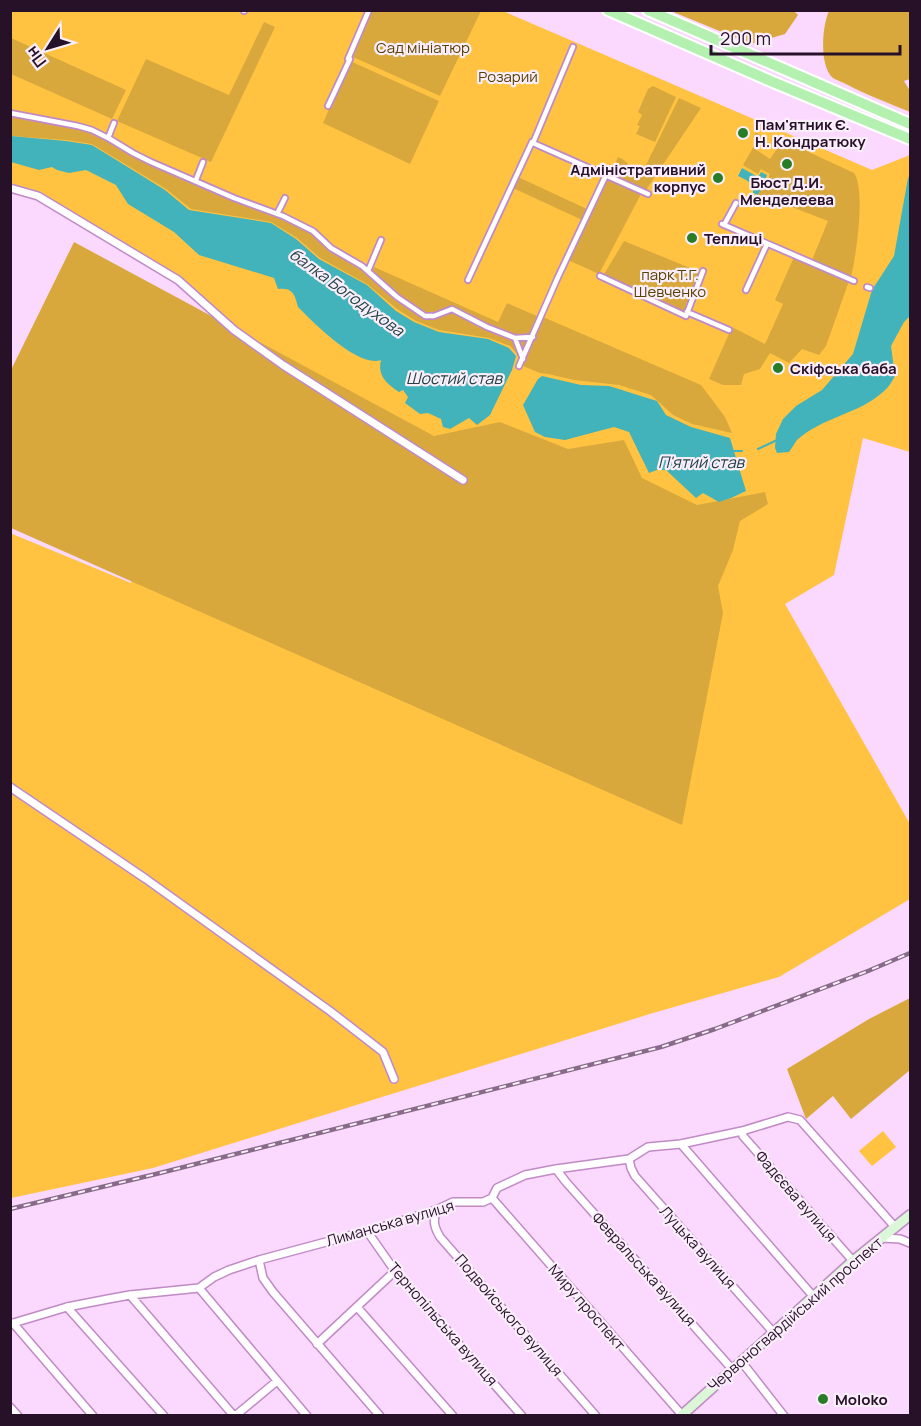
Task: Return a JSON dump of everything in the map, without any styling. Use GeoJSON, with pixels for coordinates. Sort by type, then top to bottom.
{"type":"FeatureCollection","features":[{"type":"Feature","properties":{"kind":"main road"},"geometry":{"type":"LineString","coordinates":[[608,10],[910,139]]}},
{"type":"Feature","properties":{"kind":"main road"},"geometry":{"type":"LineString","coordinates":[[648,10],[910,124]]}},
{"type":"Feature","properties":{"kind":"main road","name":"Червоногвардійський проспект"},"geometry":{"type":"LineString","coordinates":[[682,1415],[813,1296],[910,1215]]}},
{"type":"Feature","properties":{"kind":"street"},"geometry":{"type":"LineString","coordinates":[[328,106],[369,10]]}},
{"type":"Feature","properties":{"kind":"street"},"geometry":{"type":"LineString","coordinates":[[573,47],[532,142],[648,194]]}},
{"type":"Feature","properties":{"kind":"street"},"geometry":{"type":"LineString","coordinates":[[10,113],[92,130],[133,153],[313,231],[331,248],[362,266],[397,297],[425,316],[434,316],[452,309],[514,338],[532,338]]}},
{"type":"Feature","properties":{"kind":"street"},"geometry":{"type":"LineString","coordinates":[[108,138],[114,123]]}},
{"type":"Feature","properties":{"kind":"street"},"geometry":{"type":"LineString","coordinates":[[468,280],[532,142]]}},
{"type":"Feature","properties":{"kind":"street"},"geometry":{"type":"LineString","coordinates":[[196,180],[203,162]]}},
{"type":"Feature","properties":{"kind":"street"},"geometry":{"type":"LineString","coordinates":[[519,366],[551,291],[606,175]]}},
{"type":"Feature","properties":{"kind":"street"},"geometry":{"type":"LineString","coordinates":[[10,188],[38,196],[178,280],[234,330],[283,365],[463,480]]}},
{"type":"Feature","properties":{"kind":"street"},"geometry":{"type":"LineString","coordinates":[[277,214],[285,198]]}},
{"type":"Feature","properties":{"kind":"street"},"geometry":{"type":"LineString","coordinates":[[736,203],[723,224],[855,281]]}},
{"type":"Feature","properties":{"kind":"street"},"geometry":{"type":"LineString","coordinates":[[368,271],[381,240]]}},
{"type":"Feature","properties":{"kind":"street"},"geometry":{"type":"LineString","coordinates":[[746,290],[767,244]]}},
{"type":"Feature","properties":{"kind":"street"},"geometry":{"type":"LineString","coordinates":[[600,276],[686,316],[703,272]]}},
{"type":"Feature","properties":{"kind":"street"},"geometry":{"type":"LineString","coordinates":[[687,312],[729,330]]}},
{"type":"Feature","properties":{"kind":"street"},"geometry":{"type":"LineString","coordinates":[[514,338],[523,359]]}},
{"type":"Feature","properties":{"kind":"street"},"geometry":{"type":"LineString","coordinates":[[10,787],[146,879],[330,1011],[383,1052],[394,1079]]}},
{"type":"Feature","properties":{"kind":"street"},"geometry":{"type":"LineString","coordinates":[[492,1198],[497,1188],[525,1175],[629,1160],[648,1147],[681,1144],[742,1131],[788,1117],[800,1120],[895,1227]]}},
{"type":"Feature","properties":{"kind":"street","name":"Фадєєва вулиця"},"geometry":{"type":"LineString","coordinates":[[742,1131],[743,1136],[853,1261]]}},
{"type":"Feature","properties":{"kind":"street"},"geometry":{"type":"LineString","coordinates":[[681,1144],[813,1296]]}},
{"type":"Feature","properties":{"kind":"street","name":"Луцька вулиця"},"geometry":{"type":"LineString","coordinates":[[629,1160],[635,1176],[773,1332]]}},
{"type":"Feature","properties":{"kind":"street","name":"Февральська вулиця"},"geometry":{"type":"LineString","coordinates":[[556,1169],[732,1369]]}},
{"type":"Feature","properties":{"kind":"street","name":"Лиманська вулиця"},"geometry":{"type":"LineString","coordinates":[[12,1324],[67,1307],[130,1295],[199,1288],[229,1270],[259,1260],[367,1231],[436,1210],[453,1202],[483,1202],[492,1198]]}},
{"type":"Feature","properties":{"kind":"street","name":"Миру проспект"},"geometry":{"type":"LineString","coordinates":[[492,1198],[682,1415]]}},
{"type":"Feature","properties":{"kind":"street","name":"Подвойського вулиця"},"geometry":{"type":"LineString","coordinates":[[436,1210],[435,1229],[440,1237],[596,1416]]}},
{"type":"Feature","properties":{"kind":"street","name":"Тернопільська вулиця"},"geometry":{"type":"LineString","coordinates":[[367,1231],[395,1271],[522,1416]]}},
{"type":"Feature","properties":{"kind":"street"},"geometry":{"type":"LineString","coordinates":[[882,1238],[900,1239],[910,1243]]}},
{"type":"Feature","properties":{"kind":"street"},"geometry":{"type":"LineString","coordinates":[[259,1260],[263,1278],[380,1416]]}},
{"type":"Feature","properties":{"kind":"street"},"geometry":{"type":"LineString","coordinates":[[317,1344],[395,1271]]}},
{"type":"Feature","properties":{"kind":"street"},"geometry":{"type":"LineString","coordinates":[[199,1288],[307,1416]]}},
{"type":"Feature","properties":{"kind":"street"},"geometry":{"type":"LineString","coordinates":[[130,1295],[235,1416],[277,1381]]}},
{"type":"Feature","properties":{"kind":"street"},"geometry":{"type":"LineString","coordinates":[[67,1307],[164,1416]]}},
{"type":"Feature","properties":{"kind":"street"},"geometry":{"type":"LineString","coordinates":[[357,1307],[453,1416]]}},
{"type":"Feature","properties":{"kind":"street"},"geometry":{"type":"LineString","coordinates":[[12,1324],[93,1416]]}},
{"type":"Feature","properties":{"kind":"street"},"geometry":{"type":"LineString","coordinates":[[741,1361],[784,1416]]}},
{"type":"Feature","properties":{"kind":"street"},"geometry":{"type":"LineString","coordinates":[[10,1407],[18,1416]]}},
{"type":"Feature","properties":{"kind":"green space","name":"Сад мініатюр"},"geometry":{"type":"Polygon","coordinates":[[[481,10],[440,96],[353,57],[372,11],[481,10]]]}},
{"type":"Feature","properties":{"kind":"green space","name":"Розарий"},"geometry":{"type":"Polygon","coordinates":[[[11,11],[503,11],[872,170],[910,155],[910,452],[863,438],[834,575],[785,604],[910,824],[910,899],[779,977],[653,1013],[153,1168],[11,1198],[10,533],[131,583],[236,326],[172,272],[42,195],[11,183],[11,11]]]}},
{"type":"Feature","properties":{"kind":"green space"},"geometry":{"type":"Polygon","coordinates":[[[671,11],[794,11],[798,15],[785,34],[751,44],[671,11]]]}},
{"type":"Feature","properties":{"kind":"green space"},"geometry":{"type":"Polygon","coordinates":[[[829,11],[910,11],[910,79],[904,81],[910,91],[910,112],[833,78],[825,65],[823,46],[829,11]]]}},
{"type":"Feature","properties":{"kind":"green space"},"geometry":{"type":"Polygon","coordinates":[[[264,22],[275,27],[211,162],[117,121],[146,59],[229,95],[264,22]]]}},
{"type":"Feature","properties":{"kind":"green space"},"geometry":{"type":"Polygon","coordinates":[[[11,38],[126,90],[112,119],[11,74],[11,38]]]}},
{"type":"Feature","properties":{"kind":"green space"},"geometry":{"type":"Polygon","coordinates":[[[350,61],[439,101],[410,164],[323,123],[350,61]]]}},
{"type":"Feature","properties":{"kind":"green space"},"geometry":{"type":"Polygon","coordinates":[[[653,86],[676,97],[655,142],[636,134],[642,115],[638,112],[648,89],[653,86]]]}},
{"type":"Feature","properties":{"kind":"green space"},"geometry":{"type":"Polygon","coordinates":[[[679,98],[701,108],[646,190],[610,175],[618,157],[640,174],[642,173],[679,98]]]}},
{"type":"Feature","properties":{"kind":"green space"},"geometry":{"type":"Polygon","coordinates":[[[10,116],[91,132],[234,200],[287,220],[311,232],[370,275],[374,267],[498,322],[507,303],[537,316],[520,357],[510,346],[489,338],[439,330],[416,321],[397,309],[367,284],[320,258],[297,238],[271,222],[191,209],[166,189],[92,144],[11,136],[10,116]]]}},
{"type":"Feature","properties":{"kind":"green space"},"geometry":{"type":"Polygon","coordinates":[[[756,132],[763,137],[755,149],[770,159],[783,140],[854,173],[858,181],[860,208],[851,277],[812,260],[828,221],[766,197],[766,195],[758,195],[770,174],[761,169],[758,174],[743,165],[757,141],[753,137],[756,132]]]}},
{"type":"Feature","properties":{"kind":"green space"},"geometry":{"type":"Polygon","coordinates":[[[518,177],[587,209],[582,220],[513,188],[518,177]]]}},
{"type":"Feature","properties":{"kind":"green space"},"geometry":{"type":"Polygon","coordinates":[[[607,179],[641,194],[599,274],[568,260],[607,179]]]}},
{"type":"Feature","properties":{"kind":"green space","name":"парк Т.Г. Шевченко"},"geometry":{"type":"Polygon","coordinates":[[[624,241],[700,272],[684,312],[603,276],[624,241]]]}},
{"type":"Feature","properties":{"kind":"green space"},"geometry":{"type":"Polygon","coordinates":[[[74,242],[434,436],[500,422],[568,449],[624,440],[642,478],[697,505],[765,492],[768,504],[740,521],[733,550],[718,586],[723,613],[682,825],[11,528],[10,372],[74,242]]]}},
{"type":"Feature","properties":{"kind":"green space"},"geometry":{"type":"Polygon","coordinates":[[[794,257],[849,281],[826,346],[819,355],[802,349],[789,363],[770,353],[760,369],[744,374],[741,385],[723,385],[709,379],[732,327],[765,344],[783,304],[775,300],[794,257]]]}},
{"type":"Feature","properties":{"kind":"green space"},"geometry":{"type":"Polygon","coordinates":[[[543,317],[701,385],[725,417],[732,433],[692,424],[673,415],[651,395],[619,385],[574,380],[540,373],[523,366],[543,317]]]}},
{"type":"Feature","properties":{"kind":"green space"},"geometry":{"type":"Polygon","coordinates":[[[910,998],[910,1070],[851,1119],[833,1096],[806,1119],[787,1069],[869,1019],[910,998]]]}},
{"type":"Feature","properties":{"kind":"green space"},"geometry":{"type":"Polygon","coordinates":[[[883,1131],[896,1147],[872,1166],[859,1151],[883,1131]]]}},
{"type":"Feature","properties":{"kind":"water","name":"Шостий став"},"geometry":{"type":"Polygon","coordinates":[[[11,136],[92,145],[165,190],[189,210],[271,223],[296,239],[319,259],[367,285],[396,311],[414,322],[439,332],[488,339],[509,348],[516,356],[512,370],[490,415],[477,425],[469,418],[450,429],[443,427],[441,419],[428,413],[420,414],[405,403],[408,397],[403,390],[399,392],[384,379],[380,371],[381,360],[371,361],[361,357],[337,342],[298,307],[290,291],[278,289],[274,278],[199,255],[174,232],[128,204],[116,185],[86,170],[69,173],[52,167],[39,170],[11,162],[11,136]]]}},
{"type":"Feature","properties":{"kind":"water"},"geometry":{"type":"Polygon","coordinates":[[[742,168],[758,177],[761,172],[767,175],[758,195],[753,193],[749,182],[738,176],[742,168]]]}},
{"type":"Feature","properties":{"kind":"water"},"geometry":{"type":"Polygon","coordinates":[[[910,175],[910,316],[904,322],[891,346],[895,376],[887,388],[874,399],[807,432],[797,440],[789,452],[777,453],[776,434],[783,419],[796,406],[822,390],[853,354],[872,290],[894,256],[910,175]]]}},
{"type":"Feature","properties":{"kind":"water","name":"П'ятий став"},"geometry":{"type":"Polygon","coordinates":[[[542,376],[581,385],[609,386],[657,401],[666,415],[691,427],[730,438],[746,491],[719,502],[703,493],[696,498],[666,470],[649,473],[629,432],[614,427],[565,440],[545,437],[535,432],[523,405],[542,376]]]}},
{"type":"Feature","properties":{"kind":"waterway","name":"балка Богодухова"},"geometry":{"type":"LineString","coordinates":[[758,449],[777,440]]}},
{"type":"Feature","properties":{"kind":"waterway","name":"балка Богодухова"},"geometry":{"type":"LineString","coordinates":[[734,451],[742,451]]}},
{"type":"Feature","properties":{"kind":"railway"},"geometry":{"type":"LineString","coordinates":[[10,1209],[661,1047],[715,1029],[910,953]]}},
{"type":"Feature","properties":{"kind":"place","name":"Пам'ятник Є. Н. Кондратюку"},"geometry":{"type":"Point","coordinates":[743,133]}},
{"type":"Feature","properties":{"kind":"place","name":"Бюст Д.И. Менделеева"},"geometry":{"type":"Point","coordinates":[787,164]}},
{"type":"Feature","properties":{"kind":"place","name":"Адміністративний корпус"},"geometry":{"type":"Point","coordinates":[718,178]}},
{"type":"Feature","properties":{"kind":"place","name":"Теплиці"},"geometry":{"type":"Point","coordinates":[692,238]}},
{"type":"Feature","properties":{"kind":"place","name":"Скіфська баба"},"geometry":{"type":"Point","coordinates":[778,368]}},
{"type":"Feature","properties":{"kind":"place","name":"Moloko"},"geometry":{"type":"Point","coordinates":[823,1399]}}]}
